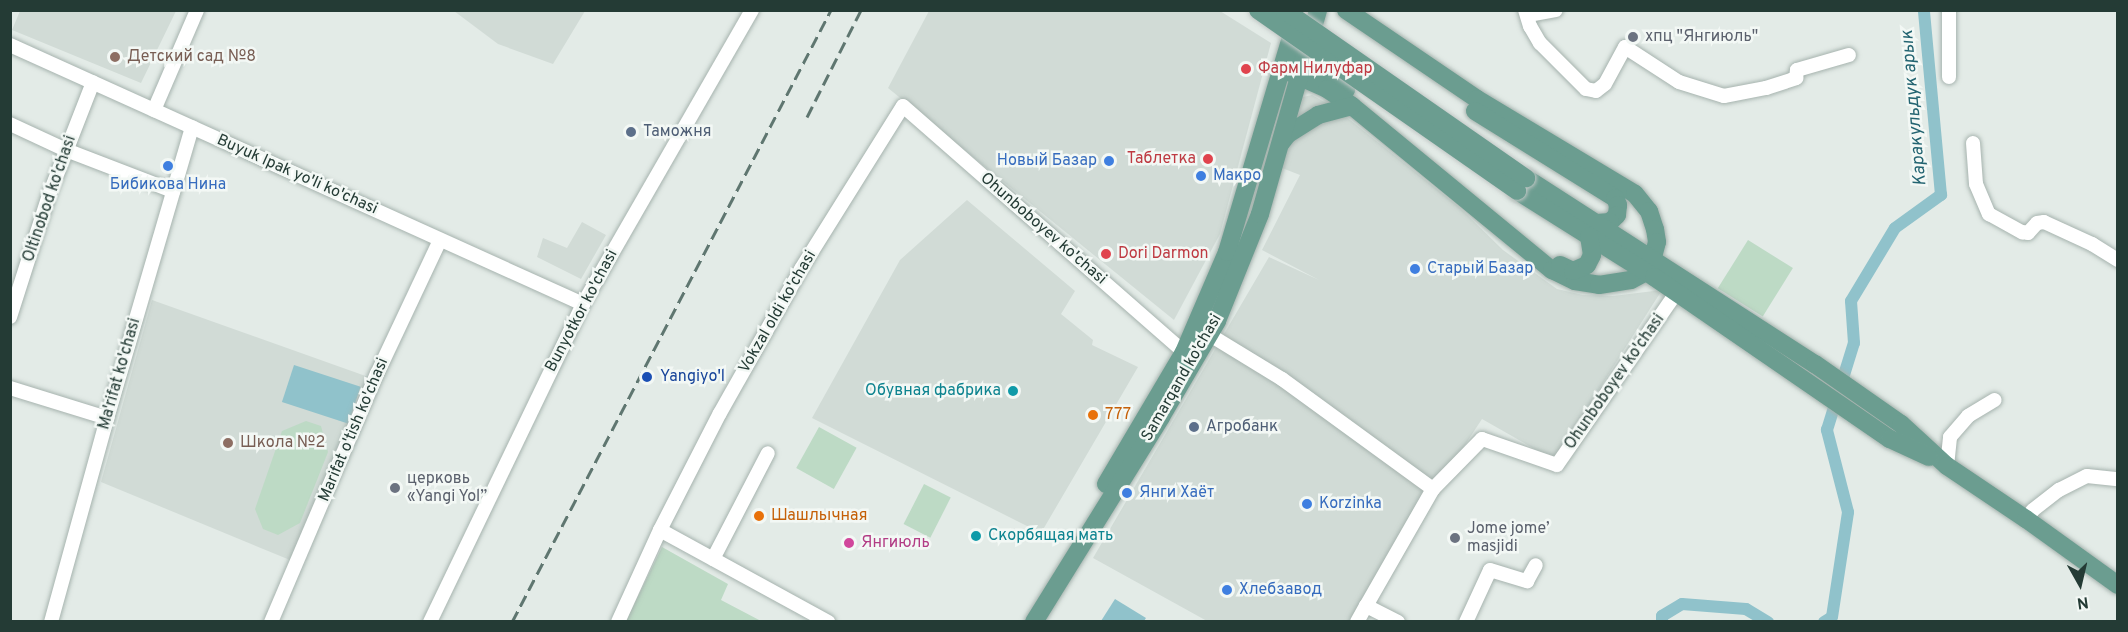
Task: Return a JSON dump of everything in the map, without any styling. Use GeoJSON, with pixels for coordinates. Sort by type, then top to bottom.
{"type":"FeatureCollection","features":[{"type":"Feature","properties":{"kind":"main road"},"geometry":{"type":"LineString","coordinates":[[1258,10],[1649,266],[1812,362],[1895,431]]}},
{"type":"Feature","properties":{"kind":"main road"},"geometry":{"type":"LineString","coordinates":[[1284,10],[1522,184]]}},
{"type":"Feature","properties":{"kind":"main road","name":"Samarqand ko'chasi"},"geometry":{"type":"LineString","coordinates":[[1034,621],[1210,335],[1260,214],[1280,144],[1299,10]]}},
{"type":"Feature","properties":{"kind":"main road","name":"Samarqand ko'chasi"},"geometry":{"type":"LineString","coordinates":[[1022,621],[1184,352],[1227,252],[1293,64],[1318,10]]}},
{"type":"Feature","properties":{"kind":"main road"},"geometry":{"type":"LineString","coordinates":[[1327,10],[1484,117],[1615,198],[1618,205],[1617,215],[1610,222],[1593,230]]}},
{"type":"Feature","properties":{"kind":"main road"},"geometry":{"type":"LineString","coordinates":[[1293,64],[1352,106],[1552,270],[1575,281],[1599,285],[1631,280],[1649,266],[1657,242],[1655,229],[1649,211],[1635,194],[1477,99],[1346,10]]}},
{"type":"Feature","properties":{"kind":"main road"},"geometry":{"type":"LineString","coordinates":[[1293,64],[1428,154],[1503,220],[1564,268],[1576,271],[1587,265],[1592,255],[1593,230]]}},
{"type":"Feature","properties":{"kind":"main road"},"geometry":{"type":"LineString","coordinates":[[1280,144],[1287,134],[1318,115],[1352,106]]}},
{"type":"Feature","properties":{"kind":"main road"},"geometry":{"type":"LineString","coordinates":[[1649,266],[1677,292],[1801,376],[1895,431],[2026,519],[2118,585]]}},
{"type":"Feature","properties":{"kind":"main road"},"geometry":{"type":"LineString","coordinates":[[1801,376],[1812,362]]}},
{"type":"Feature","properties":{"kind":"street"},"geometry":{"type":"LineString","coordinates":[[154,110],[197,10]]}},
{"type":"Feature","properties":{"kind":"street","name":"Bunyotkor ko'chasi"},"geometry":{"type":"LineString","coordinates":[[430,621],[583,304],[752,10]]}},
{"type":"Feature","properties":{"kind":"street"},"geometry":{"type":"LineString","coordinates":[[1556,10],[1526,13],[1530,26],[1540,43],[1586,89],[1596,91],[1605,84],[1625,47],[1689,87],[1724,96],[1743,94],[1796,78],[1797,70],[1849,56]]}},
{"type":"Feature","properties":{"kind":"street"},"geometry":{"type":"LineString","coordinates":[[1948,10],[1949,77]]}},
{"type":"Feature","properties":{"kind":"street","name":"Buyuk Ipak yo'li ko'chasi"},"geometry":{"type":"LineString","coordinates":[[10,45],[583,304]]}},
{"type":"Feature","properties":{"kind":"street","name":"Oltinobod ko'chasi"},"geometry":{"type":"LineString","coordinates":[[10,317],[49,195],[93,82]]}},
{"type":"Feature","properties":{"kind":"street","name":"Ohunboboyev ko'chasi"},"geometry":{"type":"LineString","coordinates":[[903,106],[1184,352]]}},
{"type":"Feature","properties":{"kind":"street","name":"Vokzal oldi ko'chasi"},"geometry":{"type":"LineString","coordinates":[[618,621],[660,530],[720,413],[801,269],[903,106]]}},
{"type":"Feature","properties":{"kind":"street"},"geometry":{"type":"LineString","coordinates":[[10,124],[66,150],[173,191]]}},
{"type":"Feature","properties":{"kind":"street","name":"Ma'rifat ko'chasi"},"geometry":{"type":"LineString","coordinates":[[51,621],[107,418],[192,127]]}},
{"type":"Feature","properties":{"kind":"street"},"geometry":{"type":"LineString","coordinates":[[1973,143],[1976,184],[1989,214],[2028,233],[2037,224],[2044,222],[2092,244],[2118,260]]}},
{"type":"Feature","properties":{"kind":"street","name":"Marifat o'tish ko'chasi"},"geometry":{"type":"LineString","coordinates":[[272,621],[378,374],[440,240]]}},
{"type":"Feature","properties":{"kind":"street","name":"Ohunboboyev ko'chasi"},"geometry":{"type":"LineString","coordinates":[[1357,621],[1433,489],[1482,439],[1557,465],[1677,292]]}},
{"type":"Feature","properties":{"kind":"street"},"geometry":{"type":"LineString","coordinates":[[1210,335],[1281,379],[1433,489]]}},
{"type":"Feature","properties":{"kind":"street"},"geometry":{"type":"LineString","coordinates":[[10,388],[107,418]]}},
{"type":"Feature","properties":{"kind":"street"},"geometry":{"type":"LineString","coordinates":[[1947,466],[1950,437],[1968,416],[1995,400]]}},
{"type":"Feature","properties":{"kind":"street"},"geometry":{"type":"LineString","coordinates":[[713,558],[768,453]]}},
{"type":"Feature","properties":{"kind":"street"},"geometry":{"type":"LineString","coordinates":[[2026,519],[2033,510],[2059,490],[2087,476],[2118,479]]}},
{"type":"Feature","properties":{"kind":"street"},"geometry":{"type":"LineString","coordinates":[[660,530],[828,621]]}},
{"type":"Feature","properties":{"kind":"street"},"geometry":{"type":"LineString","coordinates":[[1466,621],[1490,570],[1527,581],[1536,565]]}},
{"type":"Feature","properties":{"kind":"street"},"geometry":{"type":"LineString","coordinates":[[1366,606],[1398,621]]}},
{"type":"Feature","properties":{"kind":"shaded area","name":"Детский сад №8"},"geometry":{"type":"Polygon","coordinates":[[[20,10],[176,11],[141,83],[12,30],[20,10]]]}},
{"type":"Feature","properties":{"kind":"shaded area"},"geometry":{"type":"Polygon","coordinates":[[[454,11],[585,11],[553,64],[498,44],[454,11]]]}},
{"type":"Feature","properties":{"kind":"shaded area","name":"Новый Базар"},"geometry":{"type":"Polygon","coordinates":[[[929,11],[1220,11],[1271,43],[1220,234],[1174,320],[888,88],[929,11]]]}},
{"type":"Feature","properties":{"kind":"shaded area"},"geometry":{"type":"Polygon","coordinates":[[[1312,95],[1335,108],[1459,207],[1503,250],[1557,289],[1583,295],[1613,296],[1662,290],[1554,460],[1482,419],[1349,621],[1207,621],[1093,558],[1269,257],[1319,280],[1262,250],[1300,175],[1282,168],[1303,97],[1312,95]]]}},
{"type":"Feature","properties":{"kind":"shaded area"},"geometry":{"type":"Polygon","coordinates":[[[967,200],[1075,291],[1061,314],[1093,340],[1092,345],[1138,367],[1041,533],[812,418],[900,260],[967,200]]]}},
{"type":"Feature","properties":{"kind":"shaded area"},"geometry":{"type":"Polygon","coordinates":[[[582,222],[606,235],[581,279],[537,257],[543,238],[567,248],[582,222]]]}},
{"type":"Feature","properties":{"kind":"shaded area","name":"Школа №2"},"geometry":{"type":"Polygon","coordinates":[[[152,300],[374,379],[290,560],[101,482],[152,300]]]}},
{"type":"Feature","properties":{"kind":"green space"},"geometry":{"type":"Polygon","coordinates":[[[1748,240],[1793,268],[1763,316],[1718,288],[1748,240]]]}},
{"type":"Feature","properties":{"kind":"green space"},"geometry":{"type":"Polygon","coordinates":[[[306,421],[321,426],[328,452],[300,523],[278,535],[263,529],[255,509],[282,431],[306,421]]]}},
{"type":"Feature","properties":{"kind":"green space"},"geometry":{"type":"Polygon","coordinates":[[[819,427],[857,448],[834,489],[796,468],[819,427]]]}},
{"type":"Feature","properties":{"kind":"green space"},"geometry":{"type":"Polygon","coordinates":[[[924,484],[951,498],[930,538],[904,524],[924,484]]]}},
{"type":"Feature","properties":{"kind":"green space"},"geometry":{"type":"Polygon","coordinates":[[[662,547],[728,584],[721,600],[761,621],[626,621],[662,547]]]}},
{"type":"Feature","properties":{"kind":"water"},"geometry":{"type":"Polygon","coordinates":[[[294,365],[361,387],[349,424],[282,402],[294,365]]]}},
{"type":"Feature","properties":{"kind":"water"},"geometry":{"type":"Polygon","coordinates":[[[1115,599],[1146,618],[1144,621],[1101,621],[1115,599]]]}},
{"type":"Feature","properties":{"kind":"waterway","name":"Каракульдук арык"},"geometry":{"type":"LineString","coordinates":[[1824,622],[1832,617],[1848,512],[1827,430],[1854,343],[1851,301],[1895,228],[1941,195],[1924,10]]}},
{"type":"Feature","properties":{"kind":"waterway","name":"Каракульдук арык"},"geometry":{"type":"LineString","coordinates":[[1662,622],[1662,616],[1682,604],[1746,609],[1768,622]]}},
{"type":"Feature","properties":{"kind":"railway"},"geometry":{"type":"LineString","coordinates":[[512,622],[831,10]]}},
{"type":"Feature","properties":{"kind":"railway"},"geometry":{"type":"LineString","coordinates":[[807,117],[861,10]]}},
{"type":"Feature","properties":{"kind":"place","name":"хпц \"Янгиюль\""},"geometry":{"type":"Point","coordinates":[1633,37]}},
{"type":"Feature","properties":{"kind":"place","name":"Детский сад №8"},"geometry":{"type":"Point","coordinates":[115,57]}},
{"type":"Feature","properties":{"kind":"place","name":"Фарм Нилуфар"},"geometry":{"type":"Point","coordinates":[1246,69]}},
{"type":"Feature","properties":{"kind":"place","name":"Таможня"},"geometry":{"type":"Point","coordinates":[631,132]}},
{"type":"Feature","properties":{"kind":"place","name":"Таблетка"},"geometry":{"type":"Point","coordinates":[1208,159]}},
{"type":"Feature","properties":{"kind":"place","name":"Новый Базар"},"geometry":{"type":"Point","coordinates":[1109,161]}},
{"type":"Feature","properties":{"kind":"place","name":"Бибикова Нина"},"geometry":{"type":"Point","coordinates":[168,166]}},
{"type":"Feature","properties":{"kind":"place","name":"Макро"},"geometry":{"type":"Point","coordinates":[1201,176]}},
{"type":"Feature","properties":{"kind":"place","name":"Dori Darmon"},"geometry":{"type":"Point","coordinates":[1106,254]}},
{"type":"Feature","properties":{"kind":"place","name":"Cтарый Базар"},"geometry":{"type":"Point","coordinates":[1415,269]}},
{"type":"Feature","properties":{"kind":"place","name":"Yangiyo'l"},"geometry":{"type":"Point","coordinates":[647,377]}},
{"type":"Feature","properties":{"kind":"place","name":"Обувная фабрика"},"geometry":{"type":"Point","coordinates":[1013,391]}},
{"type":"Feature","properties":{"kind":"place","name":"777"},"geometry":{"type":"Point","coordinates":[1093,415]}},
{"type":"Feature","properties":{"kind":"place","name":"Агробанк"},"geometry":{"type":"Point","coordinates":[1194,427]}},
{"type":"Feature","properties":{"kind":"place","name":"Школа №2"},"geometry":{"type":"Point","coordinates":[228,443]}},
{"type":"Feature","properties":{"kind":"place","name":"церковь «Yangi Yol”"},"geometry":{"type":"Point","coordinates":[395,488]}},
{"type":"Feature","properties":{"kind":"place","name":"Янги Хаёт"},"geometry":{"type":"Point","coordinates":[1127,493]}},
{"type":"Feature","properties":{"kind":"place","name":"Korzinka"},"geometry":{"type":"Point","coordinates":[1307,504]}},
{"type":"Feature","properties":{"kind":"place","name":"Шашлычная"},"geometry":{"type":"Point","coordinates":[759,516]}},
{"type":"Feature","properties":{"kind":"place","name":"Скорбящая мать"},"geometry":{"type":"Point","coordinates":[976,536]}},
{"type":"Feature","properties":{"kind":"place","name":"Jome jome’ masjidi"},"geometry":{"type":"Point","coordinates":[1455,538]}},
{"type":"Feature","properties":{"kind":"place","name":"Янгиюль"},"geometry":{"type":"Point","coordinates":[849,543]}},
{"type":"Feature","properties":{"kind":"place","name":"Хлебзавод"},"geometry":{"type":"Point","coordinates":[1227,590]}}]}
